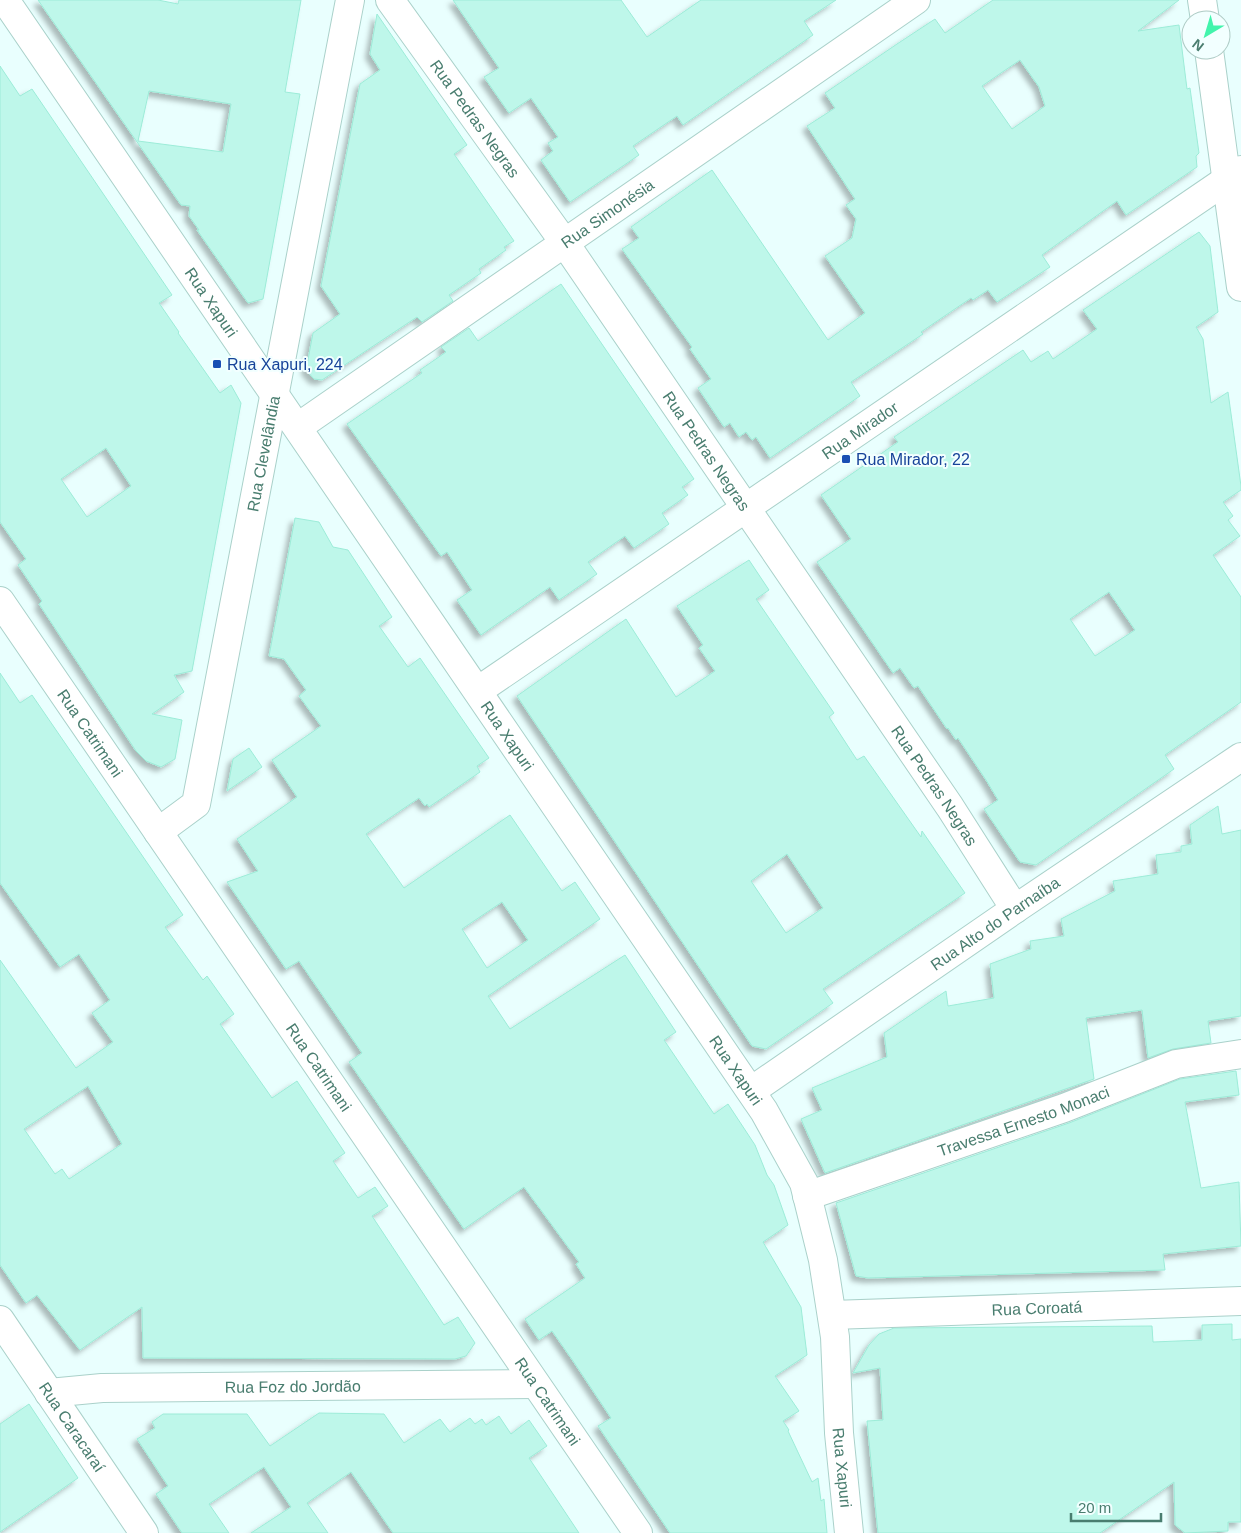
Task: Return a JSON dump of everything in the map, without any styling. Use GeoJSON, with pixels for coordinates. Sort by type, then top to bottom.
{"type":"FeatureCollection","features":[{"type":"Feature","properties":{"kind":"street","name":"Rua Xapuri"},"geometry":{"type":"LineString","coordinates":[[5,0],[479,690],[751,1091],[804,1183],[823,1260],[835,1338],[839,1433],[849,1533]]}},
{"type":"Feature","properties":{"kind":"street","name":"Rua Clevelândia"},"geometry":{"type":"LineString","coordinates":[[158,832],[196,804],[350,0]]}},
{"type":"Feature","properties":{"kind":"street","name":"Rua Pedras Negras"},"geometry":{"type":"LineString","coordinates":[[390,0],[564,242],[950,807],[1015,908]]}},
{"type":"Feature","properties":{"kind":"street","name":"Rua Simonésia"},"geometry":{"type":"LineString","coordinates":[[298,427],[916,0]]}},
{"type":"Feature","properties":{"kind":"street"},"geometry":{"type":"LineString","coordinates":[[1211,60],[1234,175],[1241,287]]}},
{"type":"Feature","properties":{"kind":"street","name":"Rua Mirador"},"geometry":{"type":"LineString","coordinates":[[479,690],[1234,175]]}},
{"type":"Feature","properties":{"kind":"street","name":"Rua Catrimani"},"geometry":{"type":"LineString","coordinates":[[0,601],[638,1533]]}},
{"type":"Feature","properties":{"kind":"street","name":"Rua Alto do Parnaíba"},"geometry":{"type":"LineString","coordinates":[[751,1091],[1015,908],[1241,757]]}},
{"type":"Feature","properties":{"kind":"street","name":"Travessa Ernesto Monaci"},"geometry":{"type":"LineString","coordinates":[[807,1196],[1064,1108],[1176,1064],[1241,1054]]}},
{"type":"Feature","properties":{"kind":"street","name":"Rua Coroatá"},"geometry":{"type":"LineString","coordinates":[[832,1315],[1241,1301]]}},
{"type":"Feature","properties":{"kind":"street","name":"Rua Caracaraí"},"geometry":{"type":"LineString","coordinates":[[0,1320],[144,1533]]}},
{"type":"Feature","properties":{"kind":"street","name":"Rua Foz do Jordão"},"geometry":{"type":"LineString","coordinates":[[49,1393],[102,1388],[535,1384]]}},
{"type":"Feature","properties":{"kind":"building"},"geometry":{"type":"Polygon","coordinates":[[[38,0],[158,0],[178,4],[179,0],[301,0],[285,92],[300,94],[263,299],[248,303],[197,230],[199,230],[189,216],[190,206],[181,205],[38,0]],[[149,91],[138,141],[223,152],[231,104],[149,91]]]}},
{"type":"Feature","properties":{"kind":"building"},"geometry":{"type":"Polygon","coordinates":[[[453,0],[621,0],[647,37],[701,0],[836,0],[804,21],[813,35],[683,125],[677,116],[633,146],[639,155],[570,202],[541,160],[553,151],[548,143],[558,137],[531,98],[509,113],[484,77],[499,68],[453,0]]]}},
{"type":"Feature","properties":{"kind":"building"},"geometry":{"type":"Polygon","coordinates":[[[993,0],[1179,0],[1138,31],[1179,25],[1181,60],[1183,60],[1187,89],[1190,88],[1199,153],[1196,156],[1197,167],[1126,215],[1117,201],[1042,255],[1050,267],[997,302],[988,290],[973,300],[971,298],[921,332],[923,334],[851,382],[860,396],[770,458],[756,437],[752,440],[746,432],[739,437],[730,423],[724,427],[698,388],[711,379],[690,349],[692,347],[622,249],[639,238],[631,227],[712,170],[828,340],[865,313],[825,256],[852,238],[856,219],[846,205],[855,199],[807,126],[835,108],[825,93],[935,19],[945,33],[993,0]],[[1020,60],[982,86],[1012,129],[1045,106],[1039,87],[1020,60]]]}},
{"type":"Feature","properties":{"kind":"building"},"geometry":{"type":"Polygon","coordinates":[[[377,14],[467,145],[454,154],[514,241],[504,247],[506,250],[479,269],[481,273],[449,295],[453,301],[422,322],[417,317],[322,380],[314,379],[306,370],[313,333],[340,314],[321,286],[360,84],[380,70],[370,54],[377,14]]]}},
{"type":"Feature","properties":{"kind":"building"},"geometry":{"type":"Polygon","coordinates":[[[0,66],[20,96],[32,89],[172,295],[159,303],[178,333],[220,393],[231,385],[241,403],[192,671],[174,675],[184,692],[152,714],[182,720],[175,759],[161,767],[146,761],[136,751],[39,604],[42,601],[18,565],[26,559],[0,522],[0,66]],[[106,448],[61,479],[87,517],[131,486],[106,448]]]}},
{"type":"Feature","properties":{"kind":"building"},"geometry":{"type":"Polygon","coordinates":[[[1199,232],[1210,246],[1218,312],[1196,327],[1203,339],[1211,403],[1228,392],[1241,486],[1241,490],[1223,502],[1233,516],[1228,520],[1240,536],[1213,555],[1241,597],[1241,702],[1165,755],[1174,769],[1036,865],[1020,862],[984,809],[998,800],[958,738],[956,740],[918,686],[914,688],[900,668],[893,673],[817,562],[851,539],[821,495],[898,442],[894,437],[1023,350],[1031,362],[1048,351],[1053,359],[1097,329],[1083,310],[1199,232]],[[1109,592],[1070,619],[1095,656],[1135,630],[1109,592]]]}},
{"type":"Feature","properties":{"kind":"building"},"geometry":{"type":"Polygon","coordinates":[[[561,284],[694,479],[682,487],[688,495],[662,513],[669,524],[634,548],[625,536],[588,562],[597,574],[559,600],[550,587],[481,635],[457,600],[472,590],[447,552],[441,556],[347,424],[422,373],[420,370],[446,352],[441,347],[469,328],[478,341],[561,284]]]}},
{"type":"Feature","properties":{"kind":"building"},"geometry":{"type":"Polygon","coordinates":[[[295,518],[319,522],[333,547],[348,550],[392,617],[379,626],[408,667],[420,658],[489,758],[477,766],[480,772],[429,807],[427,804],[425,806],[419,798],[366,834],[404,888],[510,815],[562,891],[575,882],[600,919],[488,996],[510,1029],[625,955],[676,1032],[664,1040],[714,1114],[728,1104],[755,1145],[767,1175],[774,1185],[788,1225],[763,1242],[801,1307],[807,1355],[775,1376],[799,1411],[783,1421],[789,1430],[812,1482],[818,1478],[821,1501],[824,1499],[827,1533],[670,1533],[598,1426],[611,1418],[573,1361],[552,1331],[539,1340],[525,1319],[585,1278],[576,1264],[579,1262],[524,1187],[464,1229],[349,1062],[362,1053],[299,961],[286,969],[227,882],[258,871],[237,839],[297,797],[272,760],[321,726],[299,696],[306,690],[284,659],[269,656],[295,518]],[[502,902],[462,929],[487,968],[528,940],[502,902]]]}},
{"type":"Feature","properties":{"kind":"building"},"geometry":{"type":"Polygon","coordinates":[[[749,560],[769,590],[756,599],[834,713],[829,717],[857,760],[864,756],[921,837],[922,831],[965,893],[823,989],[833,1003],[766,1049],[752,1046],[517,696],[626,619],[676,697],[715,671],[699,648],[703,645],[677,606],[749,560]],[[787,854],[751,881],[786,933],[823,908],[787,854]]]}},
{"type":"Feature","properties":{"kind":"building"},"geometry":{"type":"Polygon","coordinates":[[[0,673],[20,703],[32,695],[183,915],[165,927],[203,980],[207,976],[234,1014],[220,1024],[272,1098],[297,1081],[345,1153],[333,1161],[358,1198],[375,1187],[388,1206],[372,1216],[444,1325],[458,1317],[475,1343],[466,1356],[455,1359],[143,1358],[142,1307],[80,1350],[37,1295],[26,1303],[0,1265],[0,960],[76,1068],[113,1042],[92,1013],[110,1000],[79,954],[60,967],[0,883],[0,673]],[[88,1086],[24,1129],[55,1174],[62,1169],[69,1179],[122,1144],[88,1086]]]}},
{"type":"Feature","properties":{"kind":"building"},"geometry":{"type":"Polygon","coordinates":[[[249,748],[262,767],[227,791],[233,759],[249,748]]]}},
{"type":"Feature","properties":{"kind":"building"},"geometry":{"type":"Polygon","coordinates":[[[1218,806],[1222,834],[1241,830],[1241,1016],[1208,1021],[1211,1043],[1173,1049],[1148,1058],[1142,1010],[1086,1018],[1094,1079],[825,1173],[801,1119],[822,1110],[812,1088],[887,1057],[884,1033],[946,991],[948,1006],[994,998],[990,964],[1031,949],[1030,941],[1064,936],[1061,919],[1115,891],[1113,881],[1158,874],[1156,855],[1181,852],[1181,846],[1192,844],[1190,825],[1218,806]]]}},
{"type":"Feature","properties":{"kind":"building"},"geometry":{"type":"Polygon","coordinates":[[[1236,1071],[1239,1095],[1185,1102],[1201,1188],[1239,1182],[1241,1246],[1163,1254],[1165,1270],[868,1278],[856,1276],[836,1203],[1069,1123],[1180,1079],[1236,1071]]]}},
{"type":"Feature","properties":{"kind":"building"},"geometry":{"type":"Polygon","coordinates":[[[1232,1324],[1232,1340],[1241,1339],[1241,1522],[1228,1522],[1228,1531],[1185,1533],[1175,1525],[1174,1482],[1100,1533],[878,1533],[867,1421],[883,1420],[880,1368],[853,1373],[869,1345],[879,1334],[894,1328],[1152,1326],[1153,1342],[1202,1340],[1202,1325],[1232,1324]]]}},
{"type":"Feature","properties":{"kind":"building"},"geometry":{"type":"Polygon","coordinates":[[[29,1404],[78,1478],[0,1532],[0,1424],[29,1404]]]}},
{"type":"Feature","properties":{"kind":"building"},"geometry":{"type":"Polygon","coordinates":[[[319,1413],[384,1414],[404,1443],[440,1419],[450,1432],[470,1418],[475,1424],[482,1419],[486,1425],[499,1416],[511,1434],[529,1420],[547,1446],[529,1458],[579,1533],[393,1533],[351,1472],[307,1503],[328,1533],[251,1533],[291,1507],[264,1467],[209,1504],[229,1533],[182,1533],[156,1494],[168,1486],[137,1439],[155,1428],[152,1422],[163,1414],[247,1414],[270,1446],[319,1413]]]}},
{"type":"Feature","properties":{"kind":"place","name":"Rua Xapuri, 224"},"geometry":{"type":"Point","coordinates":[217,364]}},
{"type":"Feature","properties":{"kind":"place","name":"Rua Mirador, 22"},"geometry":{"type":"Point","coordinates":[846,459]}}]}
